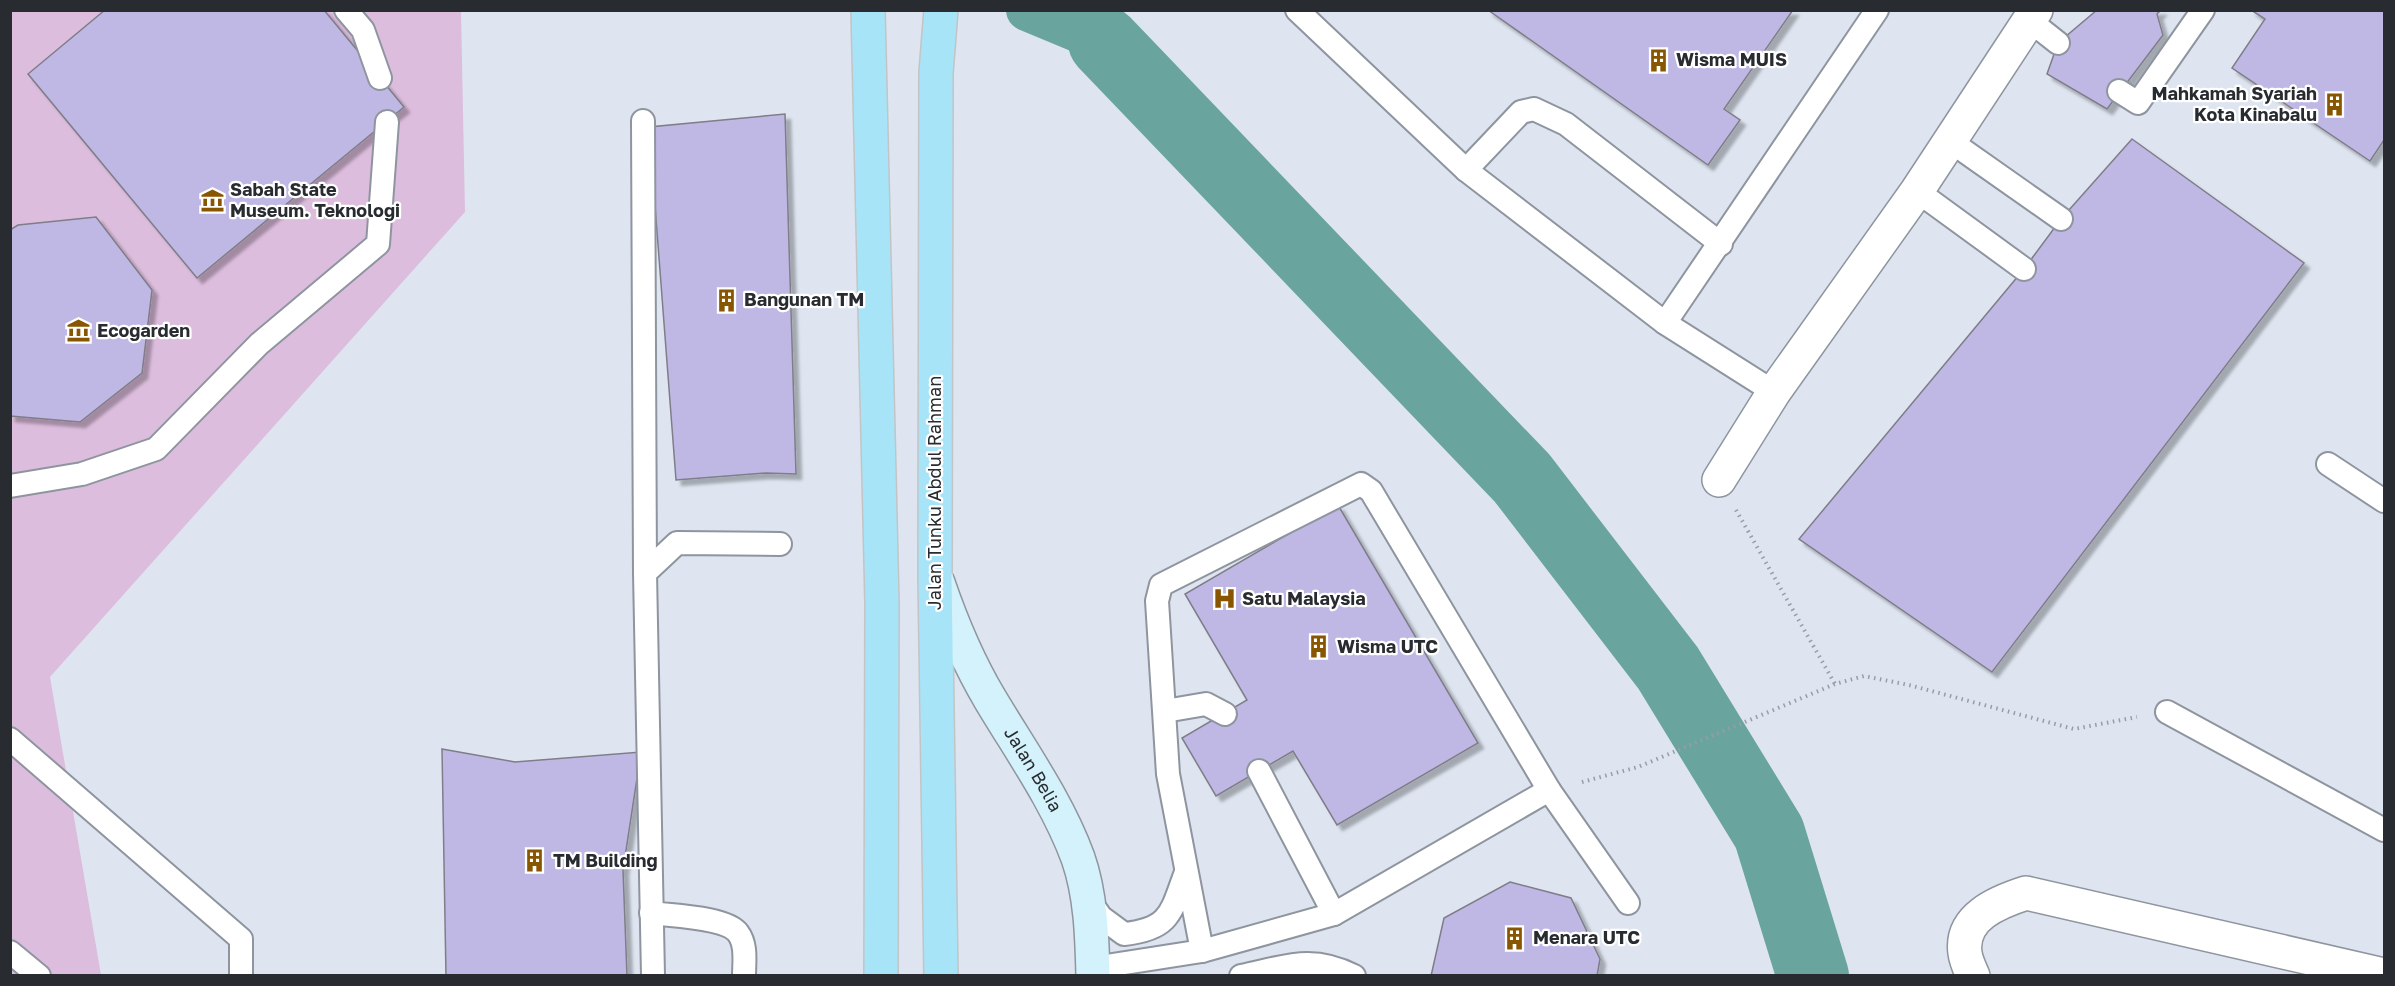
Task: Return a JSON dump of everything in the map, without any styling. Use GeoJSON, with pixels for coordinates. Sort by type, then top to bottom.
{"type":"FeatureCollection","features":[{"type":"Feature","properties":{"kind":"main road"},"geometry":{"type":"LineString","coordinates":[[868,10],[882,603],[881,975]]}},
{"type":"Feature","properties":{"kind":"main road","name":"Jalan Tunku Abdul Rahman"},"geometry":{"type":"LineString","coordinates":[[940,975],[935,576],[936,73],[941,10]]}},
{"type":"Feature","properties":{"kind":"street"},"geometry":{"type":"LineString","coordinates":[[1719,480],[1774,392],[1917,191],[2032,15]]}},
{"type":"Feature","properties":{"kind":"street","name":"Jalan Belia"},"geometry":{"type":"LineString","coordinates":[[935,576],[955,635],[988,698],[1053,802],[1078,860],[1091,921],[1093,972]]}},
{"type":"Feature","properties":{"kind":"street"},"geometry":{"type":"LineString","coordinates":[[1973,975],[1965,953],[1968,934],[1978,914],[2000,901],[2026,893],[2385,975]]}},
{"type":"Feature","properties":{"kind":"lane"},"geometry":{"type":"LineString","coordinates":[[346,10],[363,30],[380,78]]}},
{"type":"Feature","properties":{"kind":"lane"},"geometry":{"type":"LineString","coordinates":[[1297,10],[1466,170],[1665,323],[1774,392]]}},
{"type":"Feature","properties":{"kind":"lane"},"geometry":{"type":"LineString","coordinates":[[1665,323],[1721,244],[1877,10]]}},
{"type":"Feature","properties":{"kind":"lane"},"geometry":{"type":"LineString","coordinates":[[2119,92],[2138,103],[2203,10]]}},
{"type":"Feature","properties":{"kind":"lane"},"geometry":{"type":"LineString","coordinates":[[2032,15],[2058,43]]}},
{"type":"Feature","properties":{"kind":"lane"},"geometry":{"type":"LineString","coordinates":[[1466,170],[1521,112],[1534,108],[1566,124],[1721,244]]}},
{"type":"Feature","properties":{"kind":"lane"},"geometry":{"type":"LineString","coordinates":[[643,121],[645,573],[653,975]]}},
{"type":"Feature","properties":{"kind":"lane"},"geometry":{"type":"LineString","coordinates":[[10,486],[82,474],[156,449],[259,345],[378,244],[387,122]]}},
{"type":"Feature","properties":{"kind":"lane"},"geometry":{"type":"LineString","coordinates":[[1950,141],[2061,219]]}},
{"type":"Feature","properties":{"kind":"lane"},"geometry":{"type":"LineString","coordinates":[[1917,191],[2024,269]]}},
{"type":"Feature","properties":{"kind":"lane"},"geometry":{"type":"LineString","coordinates":[[2328,464],[2385,501]]}},
{"type":"Feature","properties":{"kind":"lane"},"geometry":{"type":"LineString","coordinates":[[1202,951],[1168,774],[1157,601],[1161,585],[1361,484],[1371,491],[1549,790],[1628,903]]}},
{"type":"Feature","properties":{"kind":"lane"},"geometry":{"type":"LineString","coordinates":[[645,573],[677,543],[780,544]]}},
{"type":"Feature","properties":{"kind":"lane"},"geometry":{"type":"LineString","coordinates":[[1165,711],[1206,704],[1225,714]]}},
{"type":"Feature","properties":{"kind":"lane"},"geometry":{"type":"LineString","coordinates":[[2167,712],[2385,830]]}},
{"type":"Feature","properties":{"kind":"lane"},"geometry":{"type":"LineString","coordinates":[[10,739],[241,939],[241,975]]}},
{"type":"Feature","properties":{"kind":"lane"},"geometry":{"type":"LineString","coordinates":[[1259,771],[1334,914]]}},
{"type":"Feature","properties":{"kind":"lane"},"geometry":{"type":"LineString","coordinates":[[1093,972],[1202,951],[1334,914],[1549,790]]}},
{"type":"Feature","properties":{"kind":"lane"},"geometry":{"type":"LineString","coordinates":[[1086,896],[1101,917],[1124,934],[1143,932],[1161,924],[1171,912],[1187,871]]}},
{"type":"Feature","properties":{"kind":"lane"},"geometry":{"type":"LineString","coordinates":[[651,913],[726,924],[738,933],[744,946],[744,975]]}},
{"type":"Feature","properties":{"kind":"lane"},"geometry":{"type":"LineString","coordinates":[[10,952],[39,975]]}},
{"type":"Feature","properties":{"kind":"lane"},"geometry":{"type":"LineString","coordinates":[[1241,975],[1311,962],[1334,966],[1354,975]]}},
{"type":"Feature","properties":{"kind":"path"},"geometry":{"type":"LineString","coordinates":[[1719,480],[1835,684]]}},
{"type":"Feature","properties":{"kind":"path"},"geometry":{"type":"LineString","coordinates":[[1617,773],[1638,767],[1835,684],[1864,676],[1909,685],[2074,729],[2167,712]]}},
{"type":"Feature","properties":{"kind":"shaded area"},"geometry":{"type":"Polygon","coordinates":[[[10,11],[461,11],[465,212],[50,677],[101,975],[11,975],[10,11]]]}},
{"type":"Feature","properties":{"kind":"building","name":"Sabah State Museum. Teknologi"},"geometry":{"type":"Polygon","coordinates":[[[105,10],[324,10],[404,107],[197,278],[28,74],[105,10]]]}},
{"type":"Feature","properties":{"kind":"building","name":"Wisma MUIS"},"geometry":{"type":"Polygon","coordinates":[[[1488,10],[1793,10],[1724,109],[1740,120],[1708,165],[1488,10]]]}},
{"type":"Feature","properties":{"kind":"building"},"geometry":{"type":"Polygon","coordinates":[[[2097,10],[2161,10],[2157,14],[2163,35],[2107,109],[2047,74],[2058,43],[2097,10]]]}},
{"type":"Feature","properties":{"kind":"building","name":"Mahkamah Syariah Kota Kinabalu"},"geometry":{"type":"Polygon","coordinates":[[[2251,10],[2384,10],[2384,140],[2370,161],[2232,68],[2265,19],[2251,10]]]}},
{"type":"Feature","properties":{"kind":"building","name":"Bangunan TM"},"geometry":{"type":"Polygon","coordinates":[[[785,114],[796,474],[766,473],[676,480],[649,127],[785,114]]]}},
{"type":"Feature","properties":{"kind":"building"},"geometry":{"type":"Polygon","coordinates":[[[2132,139],[2304,263],[1992,672],[1799,539],[2024,269],[2061,219],[2132,139]]]}},
{"type":"Feature","properties":{"kind":"building","name":"Ecogarden"},"geometry":{"type":"Polygon","coordinates":[[[96,217],[152,290],[142,373],[80,422],[10,416],[10,230],[18,225],[96,217]]]}},
{"type":"Feature","properties":{"kind":"building","name":"Wisma UTC"},"geometry":{"type":"Polygon","coordinates":[[[1338,505],[1478,743],[1337,825],[1293,751],[1216,796],[1182,738],[1247,700],[1185,594],[1338,505]]]}},
{"type":"Feature","properties":{"kind":"building","name":"TM Building"},"geometry":{"type":"Polygon","coordinates":[[[442,749],[515,762],[641,752],[623,870],[627,976],[446,976],[442,749]]]}},
{"type":"Feature","properties":{"kind":"building","name":"Menara UTC"},"geometry":{"type":"Polygon","coordinates":[[[1510,882],[1571,898],[1600,959],[1597,976],[1431,976],[1444,918],[1510,882]]]}},
{"type":"Feature","properties":{"kind":"waterway"},"geometry":{"type":"LineString","coordinates":[[1027,10],[1104,42]]}},
{"type":"Feature","properties":{"kind":"waterway"},"geometry":{"type":"LineString","coordinates":[[1104,42],[1522,478],[1668,668],[1769,833],[1813,976]]}},
{"type":"Feature","properties":{"kind":"place","name":"Wisma MUIS"},"geometry":{"type":"Point","coordinates":[1658,60]}},
{"type":"Feature","properties":{"kind":"place","name":"Mahkamah Syariah Kota Kinabalu"},"geometry":{"type":"Point","coordinates":[2335,104]}},
{"type":"Feature","properties":{"kind":"place","name":"Sabah State Museum. Teknologi"},"geometry":{"type":"Point","coordinates":[212,200]}},
{"type":"Feature","properties":{"kind":"place","name":"Bangunan TM"},"geometry":{"type":"Point","coordinates":[726,300]}},
{"type":"Feature","properties":{"kind":"place","name":"Ecogarden"},"geometry":{"type":"Point","coordinates":[79,331]}},
{"type":"Feature","properties":{"kind":"place","name":"Satu Malaysia"},"geometry":{"type":"Point","coordinates":[1224,599]}},
{"type":"Feature","properties":{"kind":"place","name":"Wisma UTC"},"geometry":{"type":"Point","coordinates":[1319,647]}},
{"type":"Feature","properties":{"kind":"place","name":"TM Building"},"geometry":{"type":"Point","coordinates":[535,861]}},
{"type":"Feature","properties":{"kind":"place","name":"Menara UTC"},"geometry":{"type":"Point","coordinates":[1515,938]}}]}
